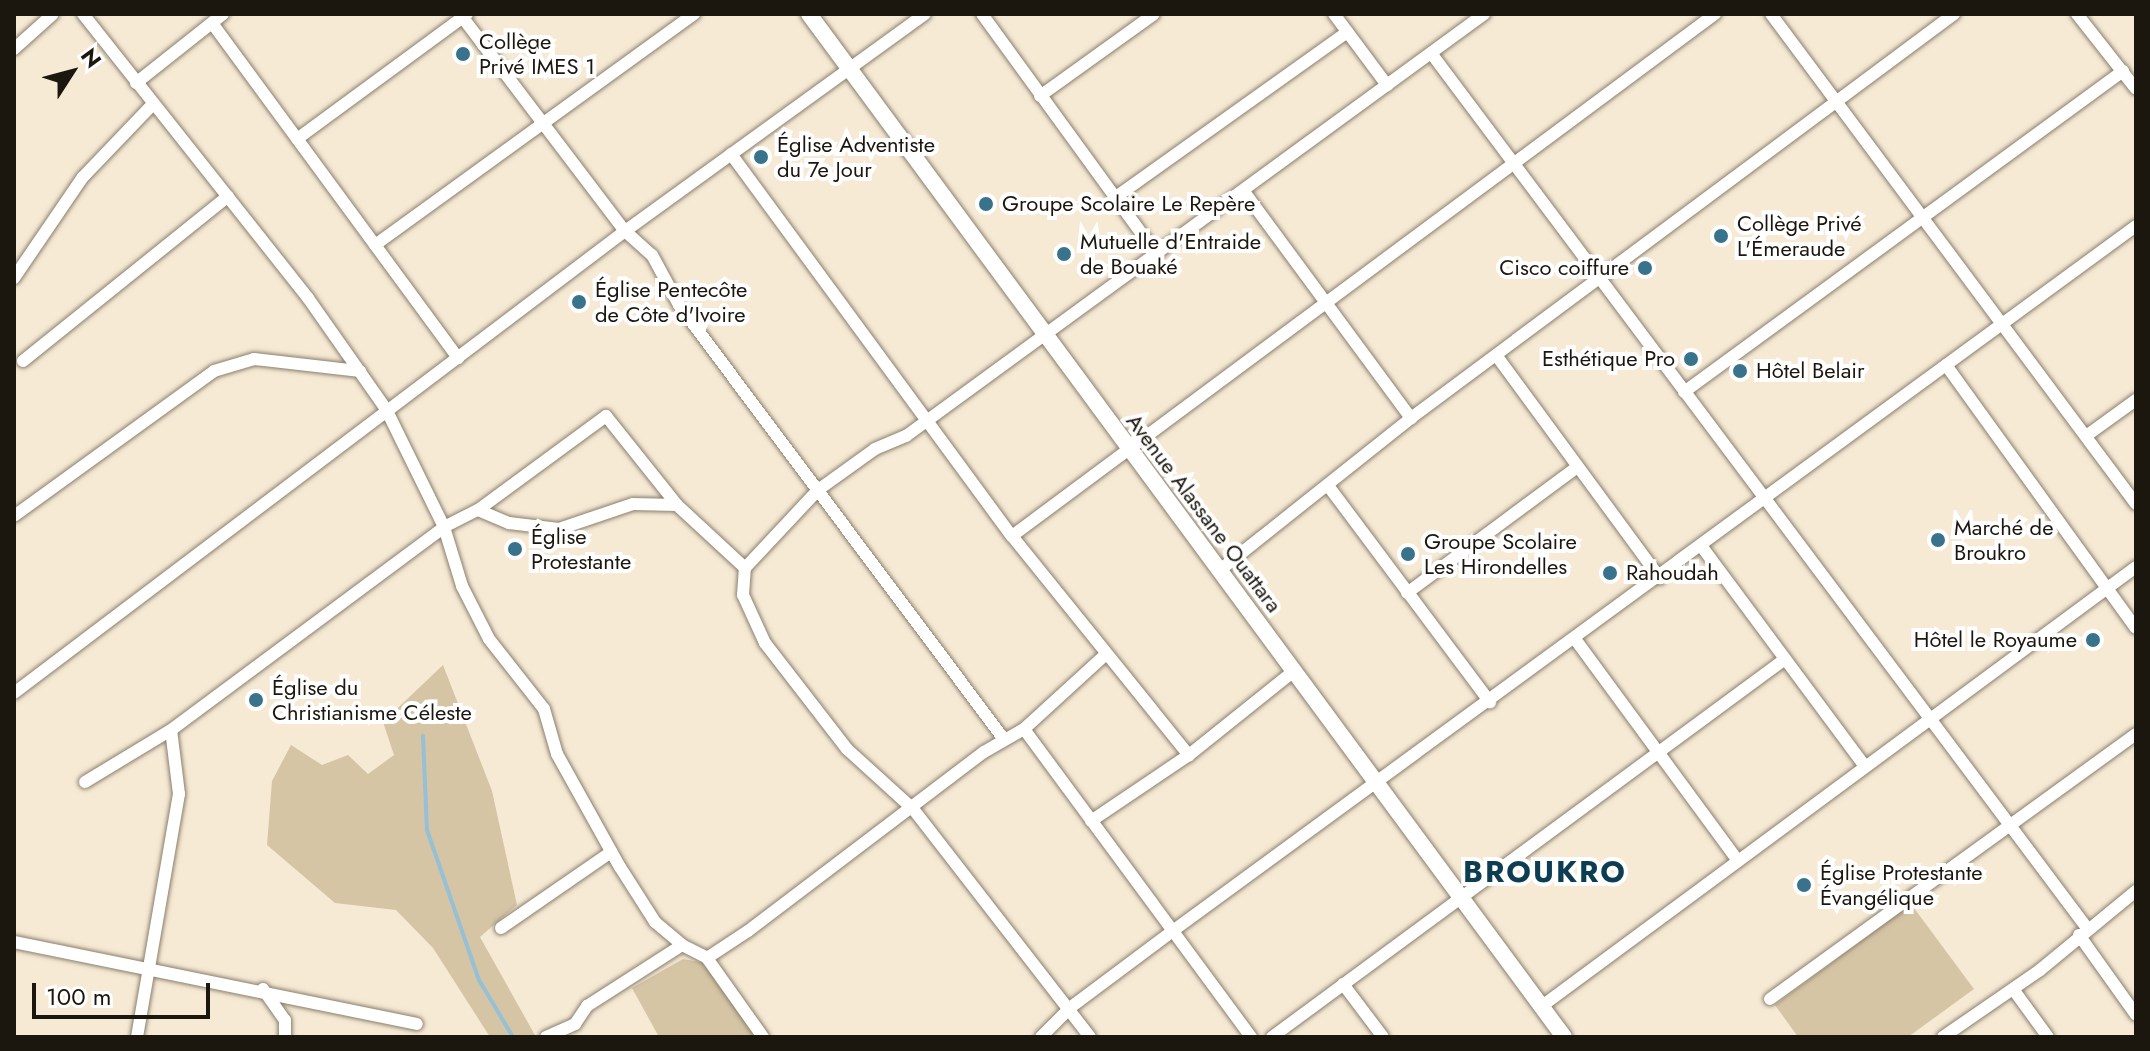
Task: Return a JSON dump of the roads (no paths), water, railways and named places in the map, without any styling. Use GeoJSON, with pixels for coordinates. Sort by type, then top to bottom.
{"type":"FeatureCollection","features":[{"type":"Feature","properties":{"kind":"street"},"geometry":{"type":"LineString","coordinates":[[14,49],[53,14]]}},
{"type":"Feature","properties":{"kind":"street"},"geometry":{"type":"LineString","coordinates":[[83,14],[228,196],[386,409],[444,527],[469,601],[512,674],[544,709],[557,754],[611,852],[655,922],[682,945],[707,958],[763,1037]]}},
{"type":"Feature","properties":{"kind":"street"},"geometry":{"type":"LineString","coordinates":[[136,83],[223,14]]}},
{"type":"Feature","properties":{"kind":"street"},"geometry":{"type":"LineString","coordinates":[[375,245],[694,14]]}},
{"type":"Feature","properties":{"kind":"street","name":"Avenue Alassane Ouattara"},"geometry":{"type":"LineString","coordinates":[[809,14],[1564,1037]]}},
{"type":"Feature","properties":{"kind":"street"},"geometry":{"type":"LineString","coordinates":[[14,693],[386,409],[925,14]]}},
{"type":"Feature","properties":{"kind":"street"},"geometry":{"type":"LineString","coordinates":[[982,14],[1157,255]]}},
{"type":"Feature","properties":{"kind":"street"},"geometry":{"type":"LineString","coordinates":[[1040,96],[1154,14]]}},
{"type":"Feature","properties":{"kind":"street"},"geometry":{"type":"LineString","coordinates":[[1334,14],[1387,85]]}},
{"type":"Feature","properties":{"kind":"street"},"geometry":{"type":"LineString","coordinates":[[1090,1037],[1071,1007],[913,809],[847,749],[765,643],[743,595],[745,568],[818,490],[928,420],[1245,193],[1484,14]]}},
{"type":"Feature","properties":{"kind":"street"},"geometry":{"type":"LineString","coordinates":[[1012,536],[1715,14]]}},
{"type":"Feature","properties":{"kind":"street"},"geometry":{"type":"LineString","coordinates":[[1771,14],[2136,504]]}},
{"type":"Feature","properties":{"kind":"street"},"geometry":{"type":"LineString","coordinates":[[1220,570],[1329,487],[1411,418],[1839,103],[1939,18],[1954,14]]}},
{"type":"Feature","properties":{"kind":"street"},"geometry":{"type":"LineString","coordinates":[[2077,14],[2136,89]]}},
{"type":"Feature","properties":{"kind":"street"},"geometry":{"type":"LineString","coordinates":[[297,139],[463,15],[625,231],[652,255],[679,305],[1003,738]]}},
{"type":"Feature","properties":{"kind":"street"},"geometry":{"type":"LineString","coordinates":[[212,23],[458,358]]}},
{"type":"Feature","properties":{"kind":"street"},"geometry":{"type":"LineString","coordinates":[[1116,197],[1347,32]]}},
{"type":"Feature","properties":{"kind":"street"},"geometry":{"type":"LineString","coordinates":[[1431,53],[2008,828],[2083,931],[2136,1015]]}},
{"type":"Feature","properties":{"kind":"street"},"geometry":{"type":"LineString","coordinates":[[1684,392],[2123,71]]}},
{"type":"Feature","properties":{"kind":"street"},"geometry":{"type":"LineString","coordinates":[[14,278],[83,177],[153,104]]}},
{"type":"Feature","properties":{"kind":"street"},"geometry":{"type":"LineString","coordinates":[[731,154],[1012,536],[1189,755]]}},
{"type":"Feature","properties":{"kind":"street"},"geometry":{"type":"LineString","coordinates":[[1245,193],[1411,418]]}},
{"type":"Feature","properties":{"kind":"street"},"geometry":{"type":"LineString","coordinates":[[23,361],[228,196]]}},
{"type":"Feature","properties":{"kind":"street"},"geometry":{"type":"LineString","coordinates":[[1041,1037],[1071,1007],[1174,930],[1376,786],[2136,226]]}},
{"type":"Feature","properties":{"kind":"street"},"geometry":{"type":"LineString","coordinates":[[1496,355],[1660,578]]}},
{"type":"Feature","properties":{"kind":"street"},"geometry":{"type":"LineString","coordinates":[[14,516],[214,371],[254,359],[360,371]]}},
{"type":"Feature","properties":{"kind":"street"},"geometry":{"type":"LineString","coordinates":[[1946,365],[2136,628]]}},
{"type":"Feature","properties":{"kind":"street"},"geometry":{"type":"LineString","coordinates":[[2086,436],[2136,400]]}},
{"type":"Feature","properties":{"kind":"street"},"geometry":{"type":"LineString","coordinates":[[85,782],[171,730],[444,527],[478,510],[606,416],[677,505],[745,568]]}},
{"type":"Feature","properties":{"kind":"street"},"geometry":{"type":"LineString","coordinates":[[1407,593],[1577,467]]}},
{"type":"Feature","properties":{"kind":"street"},"geometry":{"type":"LineString","coordinates":[[1329,487],[1490,702]]}},
{"type":"Feature","properties":{"kind":"street"},"geometry":{"type":"LineString","coordinates":[[478,510],[509,523],[559,529],[633,504],[677,505]]}},
{"type":"Feature","properties":{"kind":"street"},"geometry":{"type":"LineString","coordinates":[[1702,547],[1864,765]]}},
{"type":"Feature","properties":{"kind":"street"},"geometry":{"type":"LineString","coordinates":[[1542,1006],[1736,858],[2136,567]]}},
{"type":"Feature","properties":{"kind":"street"},"geometry":{"type":"LineString","coordinates":[[1575,639],[1736,858]]}},
{"type":"Feature","properties":{"kind":"street"},"geometry":{"type":"LineString","coordinates":[[707,958],[913,809],[1003,738],[1024,729],[1106,654]]}},
{"type":"Feature","properties":{"kind":"street"},"geometry":{"type":"LineString","coordinates":[[1272,1037],[1459,895],[1785,659]]}},
{"type":"Feature","properties":{"kind":"street"},"geometry":{"type":"LineString","coordinates":[[1091,821],[1189,755],[1294,671]]}},
{"type":"Feature","properties":{"kind":"street"},"geometry":{"type":"LineString","coordinates":[[1024,729],[1251,1037]]}},
{"type":"Feature","properties":{"kind":"street"},"geometry":{"type":"LineString","coordinates":[[137,1037],[179,794],[171,730]]}},
{"type":"Feature","properties":{"kind":"street"},"geometry":{"type":"LineString","coordinates":[[1770,999],[2136,734]]}},
{"type":"Feature","properties":{"kind":"street"},"geometry":{"type":"LineString","coordinates":[[501,928],[611,852]]}},
{"type":"Feature","properties":{"kind":"street"},"geometry":{"type":"LineString","coordinates":[[1943,1037],[2013,989],[2136,891]]}},
{"type":"Feature","properties":{"kind":"street"},"geometry":{"type":"LineString","coordinates":[[14,942],[263,989],[417,1024]]}},
{"type":"Feature","properties":{"kind":"street"},"geometry":{"type":"LineString","coordinates":[[546,1037],[575,1024],[587,1006],[682,945]]}},
{"type":"Feature","properties":{"kind":"street"},"geometry":{"type":"LineString","coordinates":[[1343,984],[1383,1037]]}},
{"type":"Feature","properties":{"kind":"street"},"geometry":{"type":"LineString","coordinates":[[263,989],[285,1020],[285,1037]]}},
{"type":"Feature","properties":{"kind":"street"},"geometry":{"type":"LineString","coordinates":[[2013,989],[2048,1037]]}},
{"type":"Feature","properties":{"kind":"waterway"},"geometry":{"type":"LineString","coordinates":[[423,736],[427,830],[479,980],[513,1037]]}},
{"type":"Feature","properties":{"kind":"place","name":"Collège Privé IMES 1"},"geometry":{"type":"Point","coordinates":[463,54]}},
{"type":"Feature","properties":{"kind":"place","name":"Église Adventiste du 7e Jour"},"geometry":{"type":"Point","coordinates":[761,157]}},
{"type":"Feature","properties":{"kind":"place","name":"Groupe Scolaire Le Repère"},"geometry":{"type":"Point","coordinates":[986,204]}},
{"type":"Feature","properties":{"kind":"place","name":"Collège Privé L'Émeraude"},"geometry":{"type":"Point","coordinates":[1721,236]}},
{"type":"Feature","properties":{"kind":"place","name":"Mutuelle d'Entraide de Bouaké"},"geometry":{"type":"Point","coordinates":[1064,254]}},
{"type":"Feature","properties":{"kind":"place","name":"Cisco coiffure"},"geometry":{"type":"Point","coordinates":[1645,268]}},
{"type":"Feature","properties":{"kind":"place","name":"Église Pentecôte de Côte d'Ivoire"},"geometry":{"type":"Point","coordinates":[579,302]}},
{"type":"Feature","properties":{"kind":"place","name":"Esthétique Pro"},"geometry":{"type":"Point","coordinates":[1691,359]}},
{"type":"Feature","properties":{"kind":"place","name":"Hôtel Belair"},"geometry":{"type":"Point","coordinates":[1740,371]}},
{"type":"Feature","properties":{"kind":"place","name":"Marché de Broukro"},"geometry":{"type":"Point","coordinates":[1938,540]}},
{"type":"Feature","properties":{"kind":"place","name":"Église Protestante"},"geometry":{"type":"Point","coordinates":[515,549]}},
{"type":"Feature","properties":{"kind":"place","name":"Groupe Scolaire Les Hirondelles"},"geometry":{"type":"Point","coordinates":[1408,554]}},
{"type":"Feature","properties":{"kind":"place","name":"Rahoudah"},"geometry":{"type":"Point","coordinates":[1610,573]}},
{"type":"Feature","properties":{"kind":"place","name":"Hôtel le Royaume"},"geometry":{"type":"Point","coordinates":[2093,640]}},
{"type":"Feature","properties":{"kind":"place","name":"Église du Christianisme Céleste"},"geometry":{"type":"Point","coordinates":[256,700]}},
{"type":"Feature","properties":{"kind":"place","name":"Église Protestante Évangélique"},"geometry":{"type":"Point","coordinates":[1804,885]}},
{"type":"Feature","properties":{"kind":"district","name":"BROUKRO"},"geometry":{"type":"Point","coordinates":[1545,872]}}]}
